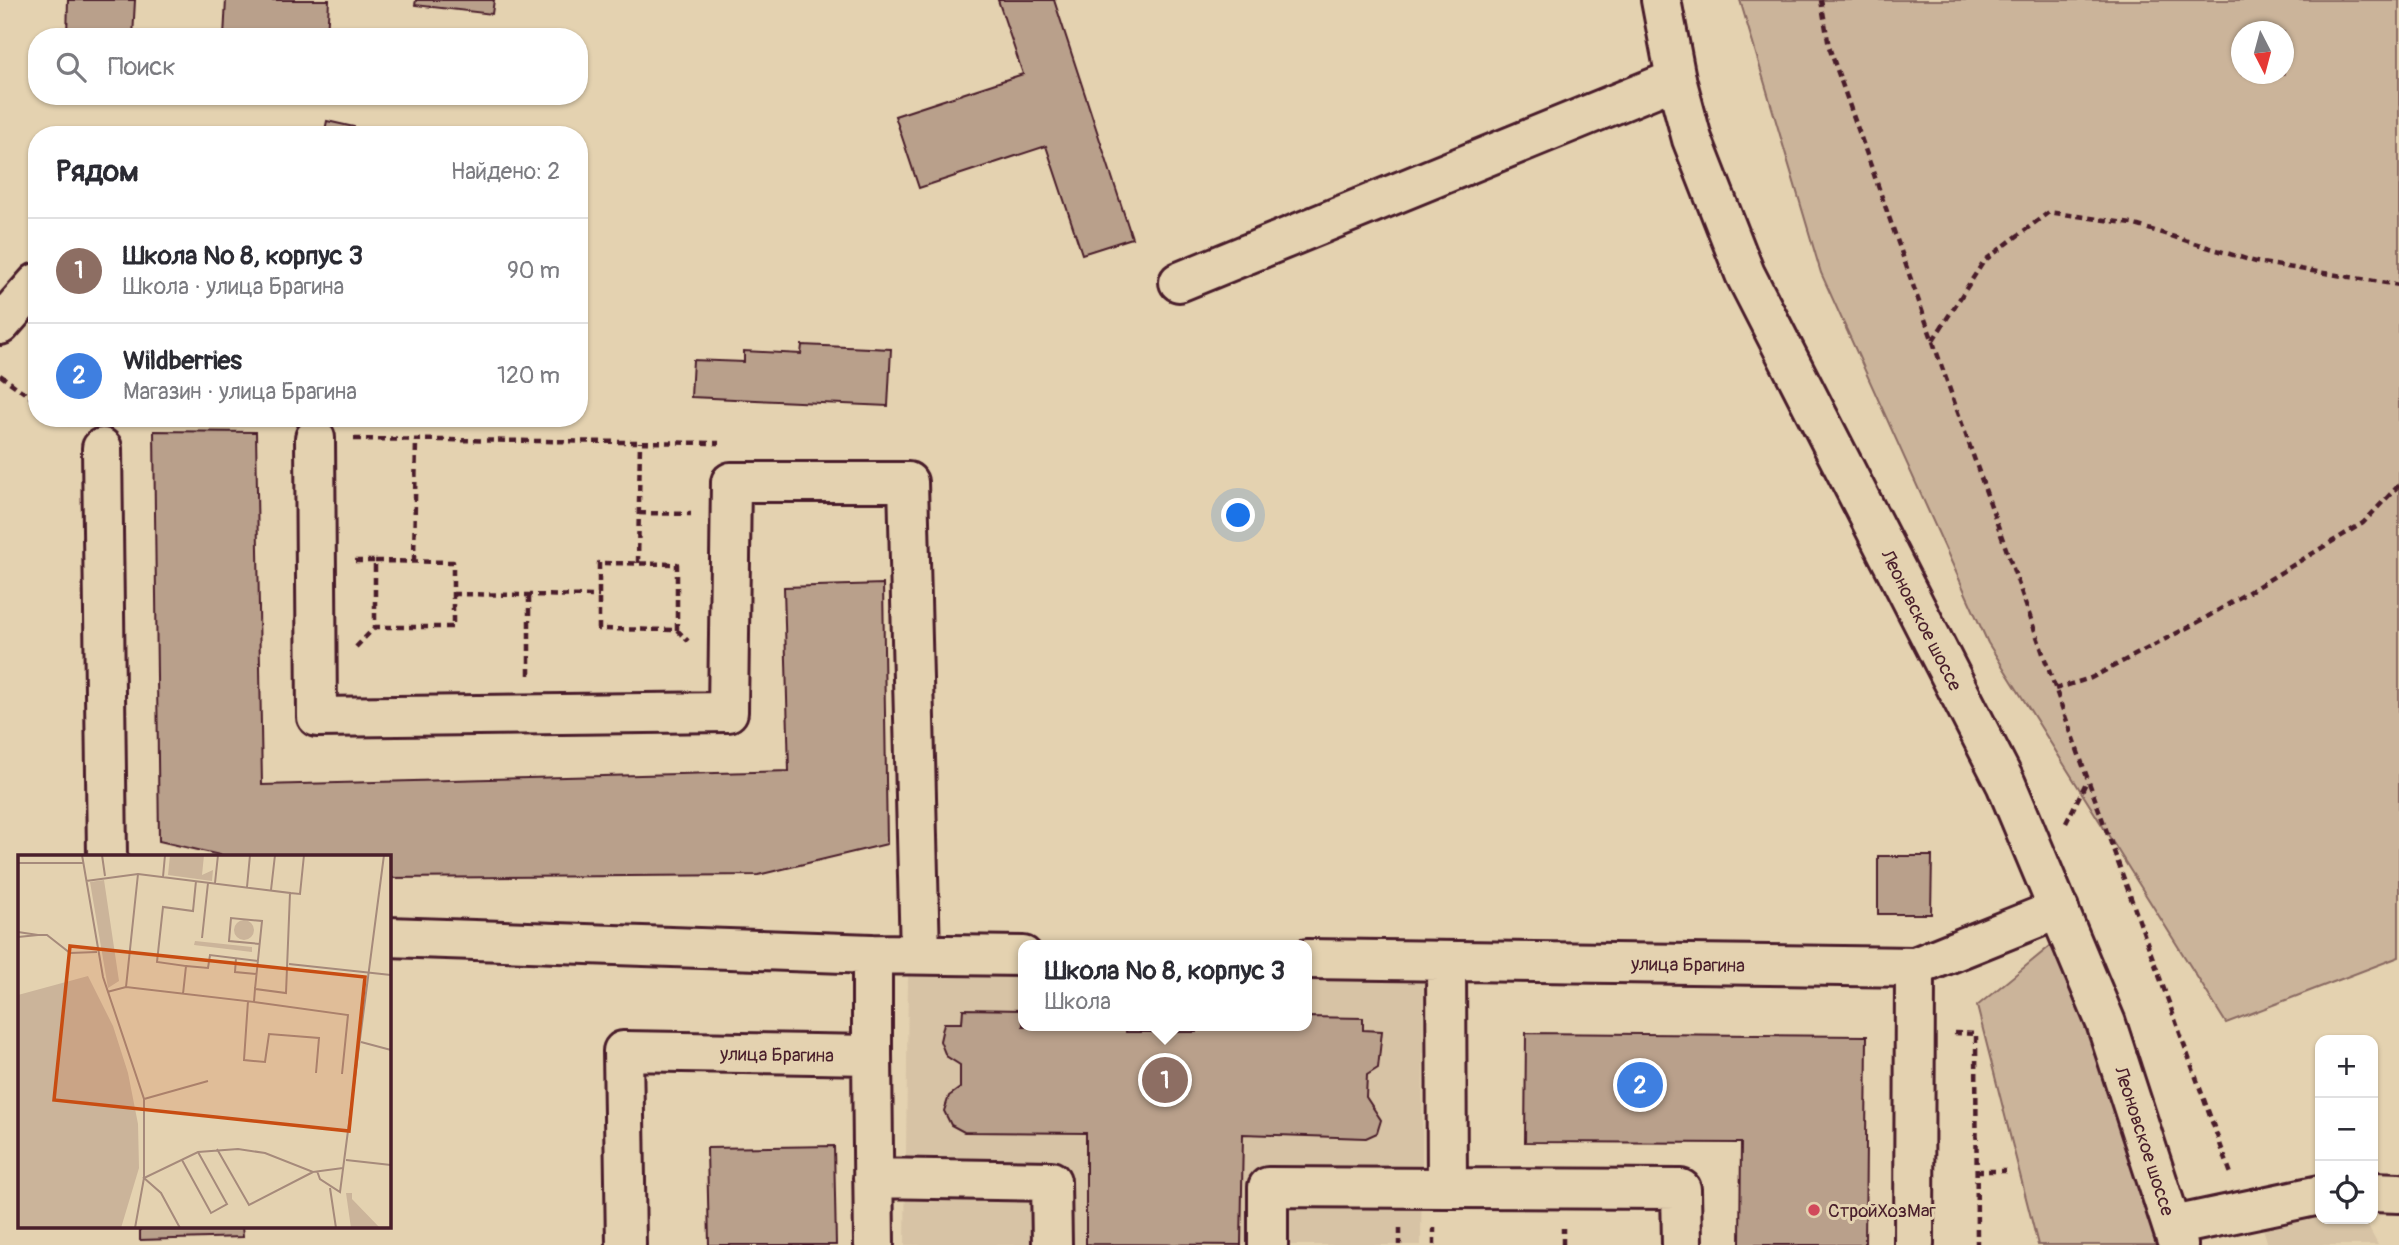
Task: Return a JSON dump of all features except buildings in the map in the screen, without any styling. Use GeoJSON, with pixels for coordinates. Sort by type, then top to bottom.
{"type":"FeatureCollection","features":[{"type":"Feature","properties":{"kind":"street","name":"Леоновское шоссе"},"geometry":{"type":"LineString","coordinates":[[1661,0],[1676,79],[1701,164],[1745,274],[2007,784],[2106,1023],[2175,1235]]}},
{"type":"Feature","properties":{"kind":"street"},"geometry":{"type":"LineString","coordinates":[[1179,282],[1676,79]]}},
{"type":"Feature","properties":{"kind":"street"},"geometry":{"type":"LineString","coordinates":[[0,325],[28,293]]}},
{"type":"Feature","properties":{"kind":"street"},"geometry":{"type":"LineString","coordinates":[[315,438],[317,717],[728,712],[731,482],[908,482],[920,954]]}},
{"type":"Feature","properties":{"kind":"street"},"geometry":{"type":"LineString","coordinates":[[102,448],[107,855]]}},
{"type":"Feature","properties":{"kind":"street","name":"улица Брагина"},"geometry":{"type":"LineString","coordinates":[[1312,959],[1915,967],[2059,909]]}},
{"type":"Feature","properties":{"kind":"street"},"geometry":{"type":"LineString","coordinates":[[390,937],[872,954],[1018,956]]}},
{"type":"Feature","properties":{"kind":"street"},"geometry":{"type":"LineString","coordinates":[[872,954],[874,1245]]}},
{"type":"Feature","properties":{"kind":"street"},"geometry":{"type":"LineString","coordinates":[[1446,961],[1447,1188]]}},
{"type":"Feature","properties":{"kind":"street"},"geometry":{"type":"LineString","coordinates":[[1913,1245],[1915,967]]}},
{"type":"Feature","properties":{"kind":"street","name":"улица Брагина"},"geometry":{"type":"LineString","coordinates":[[626,1245],[623,1051],[872,1055]]}},
{"type":"Feature","properties":{"kind":"street"},"geometry":{"type":"LineString","coordinates":[[873,1178],[1051,1181],[1052,1245]]}},
{"type":"Feature","properties":{"kind":"street"},"geometry":{"type":"LineString","coordinates":[[1268,1245],[1268,1188],[1681,1189],[1682,1245]]}},
{"type":"Feature","properties":{"kind":"street"},"geometry":{"type":"LineString","coordinates":[[2378,1192],[2399,1193]]}},
{"type":"Feature","properties":{"kind":"street"},"geometry":{"type":"LineString","coordinates":[[2175,1235],[2244,1210],[2315,1196]]}},
{"type":"Feature","properties":{"kind":"path"},"geometry":{"type":"LineString","coordinates":[[1822,0],[1829,47],[2055,689],[2244,1210]]}},
{"type":"Feature","properties":{"kind":"path"},"geometry":{"type":"LineString","coordinates":[[1933,340],[1984,261],[2049,212],[2132,224],[2256,262],[2399,285]]}},
{"type":"Feature","properties":{"kind":"path"},"geometry":{"type":"LineString","coordinates":[[0,375],[28,395]]}},
{"type":"Feature","properties":{"kind":"path"},"geometry":{"type":"LineString","coordinates":[[315,438],[720,443]]}},
{"type":"Feature","properties":{"kind":"path"},"geometry":{"type":"LineString","coordinates":[[414,561],[416,440]]}},
{"type":"Feature","properties":{"kind":"path"},"geometry":{"type":"LineString","coordinates":[[638,563],[640,442]]}},
{"type":"Feature","properties":{"kind":"path"},"geometry":{"type":"LineString","coordinates":[[2055,689],[2091,678],[2202,620],[2363,523],[2399,485]]}},
{"type":"Feature","properties":{"kind":"path"},"geometry":{"type":"LineString","coordinates":[[639,513],[730,514]]}},
{"type":"Feature","properties":{"kind":"path"},"geometry":{"type":"LineString","coordinates":[[375,561],[453,562],[453,594],[453,627],[374,627],[375,561]]}},
{"type":"Feature","properties":{"kind":"path"},"geometry":{"type":"LineString","coordinates":[[599,563],[638,563],[677,564],[677,630],[599,629],[599,563]]}},
{"type":"Feature","properties":{"kind":"path"},"geometry":{"type":"LineString","coordinates":[[453,594],[599,596]]}},
{"type":"Feature","properties":{"kind":"path"},"geometry":{"type":"LineString","coordinates":[[528,714],[529,595]]}},
{"type":"Feature","properties":{"kind":"path"},"geometry":{"type":"LineString","coordinates":[[1914,1033],[1976,1034],[1977,1245]]}},
{"type":"Feature","properties":{"kind":"path"},"geometry":{"type":"LineString","coordinates":[[1976,1171],[2006,1171]]}},
{"type":"Feature","properties":{"kind":"shaded area"},"geometry":{"type":"Polygon","coordinates":[[[1740,0],[2399,0],[2399,957],[2226,1023],[1988,643],[1821,273],[1740,0]]]}},
{"type":"Feature","properties":{"kind":"shaded area"},"geometry":{"type":"Polygon","coordinates":[[[2054,943],[2115,1091],[2159,1245],[2038,1245],[1977,1006],[2054,943]]]}},
{"type":"Feature","properties":{"kind":"shaded area"},"geometry":{"type":"Polygon","coordinates":[[[908,976],[1018,977],[1018,1031],[1312,1031],[1312,980],[1424,982],[1421,1245],[905,1245],[908,976]]]}},
{"type":"Feature","properties":{"kind":"shaded area"},"geometry":{"type":"Polygon","coordinates":[[[2315,1214],[2315,1224],[2367,1224],[2378,1245],[2268,1245],[2263,1228],[2315,1214]]]}},
{"type":"Feature","properties":{"kind":"place","name":"Школа № 8, корпус 3"},"geometry":{"type":"Point","coordinates":[1165,1080]}},
{"type":"Feature","properties":{"kind":"place","name":"Wildberries"},"geometry":{"type":"Point","coordinates":[1640,1085]}},
{"type":"Feature","properties":{"kind":"place","name":"СтройХозМаг"},"geometry":{"type":"Point","coordinates":[1814,1210]}}]}
